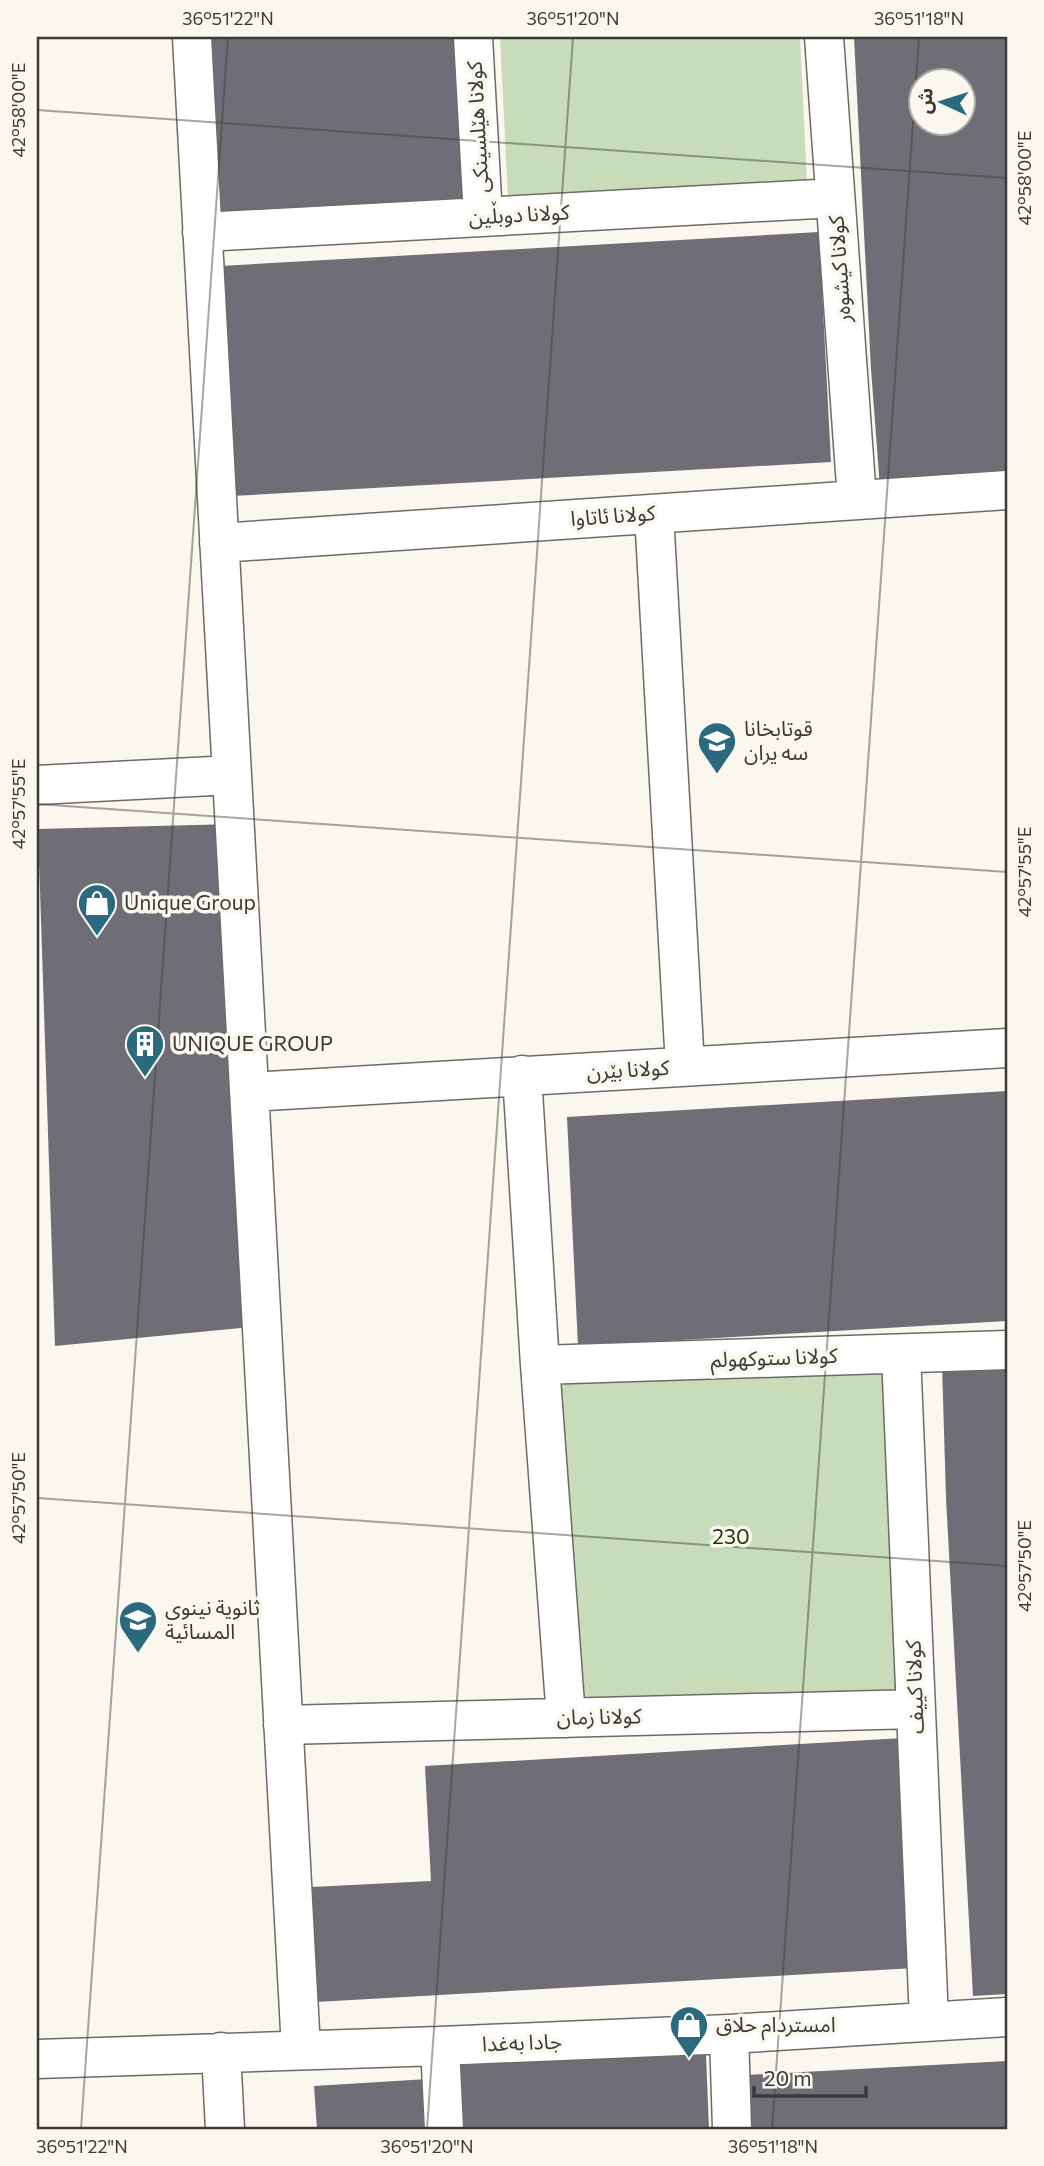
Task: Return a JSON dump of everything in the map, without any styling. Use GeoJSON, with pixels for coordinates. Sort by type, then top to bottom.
{"type":"FeatureCollection","features":[{"type":"Feature","properties":{"kind":"street"},"geometry":{"type":"LineString","coordinates":[[192,37],[301,2049]]}},
{"type":"Feature","properties":{"kind":"street","name":"كولانا ھێلسینکی"},"geometry":{"type":"LineString","coordinates":[[473,37],[483,217]]}},
{"type":"Feature","properties":{"kind":"street","name":"كولانا كیشوه‌ر"},"geometry":{"type":"LineString","coordinates":[[824,37],[857,500]]}},
{"type":"Feature","properties":{"kind":"street","name":"كولانا دوبڵین"},"geometry":{"type":"LineString","coordinates":[[202,232],[835,198]]}},
{"type":"Feature","properties":{"kind":"street","name":"كولانا ئاتاوا"},"geometry":{"type":"LineString","coordinates":[[219,543],[1007,490]]}},
{"type":"Feature","properties":{"kind":"street"},"geometry":{"type":"LineString","coordinates":[[654,514],[685,1066]]}},
{"type":"Feature","properties":{"kind":"street"},"geometry":{"type":"LineString","coordinates":[[37,785],[232,775]]}},
{"type":"Feature","properties":{"kind":"street","name":"كولانا بێرن"},"geometry":{"type":"LineString","coordinates":[[249,1092],[1007,1048]]}},
{"type":"Feature","properties":{"kind":"street"},"geometry":{"type":"LineString","coordinates":[[522,1075],[566,1718]]}},
{"type":"Feature","properties":{"kind":"street","name":"كولانا ستوكهولم"},"geometry":{"type":"LineString","coordinates":[[540,1365],[1007,1350]]}},
{"type":"Feature","properties":{"kind":"street","name":"كولانا كييف"},"geometry":{"type":"LineString","coordinates":[[901,1354],[929,2020]]}},
{"type":"Feature","properties":{"kind":"street","name":"كولانا زمان"},"geometry":{"type":"LineString","coordinates":[[283,1725],[916,1709]]}},
{"type":"Feature","properties":{"kind":"street","name":"جادا بەغدا"},"geometry":{"type":"LineString","coordinates":[[37,2059],[729,2034],[1007,2017]]}},
{"type":"Feature","properties":{"kind":"street"},"geometry":{"type":"LineString","coordinates":[[729,2034],[732,2129]]}},
{"type":"Feature","properties":{"kind":"street"},"geometry":{"type":"LineString","coordinates":[[440,2046],[444,2129]]}},
{"type":"Feature","properties":{"kind":"street"},"geometry":{"type":"LineString","coordinates":[[221,2052],[225,2129]]}},
{"type":"Feature","properties":{"kind":"green space"},"geometry":{"type":"Polygon","coordinates":[[[500,37],[800,37],[807,184],[508,199],[500,37]]]}},
{"type":"Feature","properties":{"kind":"green space","name":"230"},"geometry":{"type":"Polygon","coordinates":[[[901,1354],[916,1709],[566,1718],[540,1365],[901,1354]]]}},
{"type":"Feature","properties":{"kind":"building"},"geometry":{"type":"Polygon","coordinates":[[[206,37],[462,37],[475,204],[217,221],[206,37]]]}},
{"type":"Feature","properties":{"kind":"building"},"geometry":{"type":"Polygon","coordinates":[[[854,37],[1007,37],[1007,484],[880,488],[871,369],[854,37]]]}},
{"type":"Feature","properties":{"kind":"building"},"geometry":{"type":"Polygon","coordinates":[[[819,232],[831,462],[232,496],[221,266],[819,232]]]}},
{"type":"Feature","properties":{"kind":"building","name":"UNIQUE GROUP"},"geometry":{"type":"Polygon","coordinates":[[[234,824],[251,1327],[55,1346],[38,829],[234,824]]]}},
{"type":"Feature","properties":{"kind":"building"},"geometry":{"type":"Polygon","coordinates":[[[1007,1091],[1007,1321],[578,1346],[567,1117],[1007,1091]]]}},
{"type":"Feature","properties":{"kind":"building"},"geometry":{"type":"Polygon","coordinates":[[[1007,1362],[1007,1994],[973,1996],[946,1498],[942,1364],[1007,1362]]]}},
{"type":"Feature","properties":{"kind":"building"},"geometry":{"type":"Polygon","coordinates":[[[903,1738],[915,1968],[316,2002],[312,1887],[431,1881],[425,1766],[903,1738]]]}},
{"type":"Feature","properties":{"kind":"building"},"geometry":{"type":"Polygon","coordinates":[[[706,2055],[709,2129],[459,2129],[457,2062],[706,2055]]]}},
{"type":"Feature","properties":{"kind":"building"},"geometry":{"type":"Polygon","coordinates":[[[1007,2061],[1007,2129],[749,2129],[746,2075],[1007,2061]]]}},
{"type":"Feature","properties":{"kind":"building"},"geometry":{"type":"Polygon","coordinates":[[[428,2079],[431,2129],[317,2129],[314,2086],[428,2079]]]}},
{"type":"Feature","properties":{"kind":"place","name":"قوتابخانا سه يران"},"geometry":{"type":"Point","coordinates":[717,775]}},
{"type":"Feature","properties":{"kind":"place","name":"Unique Group"},"geometry":{"type":"Point","coordinates":[97,937]}},
{"type":"Feature","properties":{"kind":"place","name":"UNIQUE GROUP"},"geometry":{"type":"Point","coordinates":[145,1078]}},
{"type":"Feature","properties":{"kind":"place","name":"ثانوية نينوى المسائية"},"geometry":{"type":"Point","coordinates":[138,1654]}},
{"type":"Feature","properties":{"kind":"place","name":"امستردام حلاق"},"geometry":{"type":"Point","coordinates":[689,2059]}}]}
